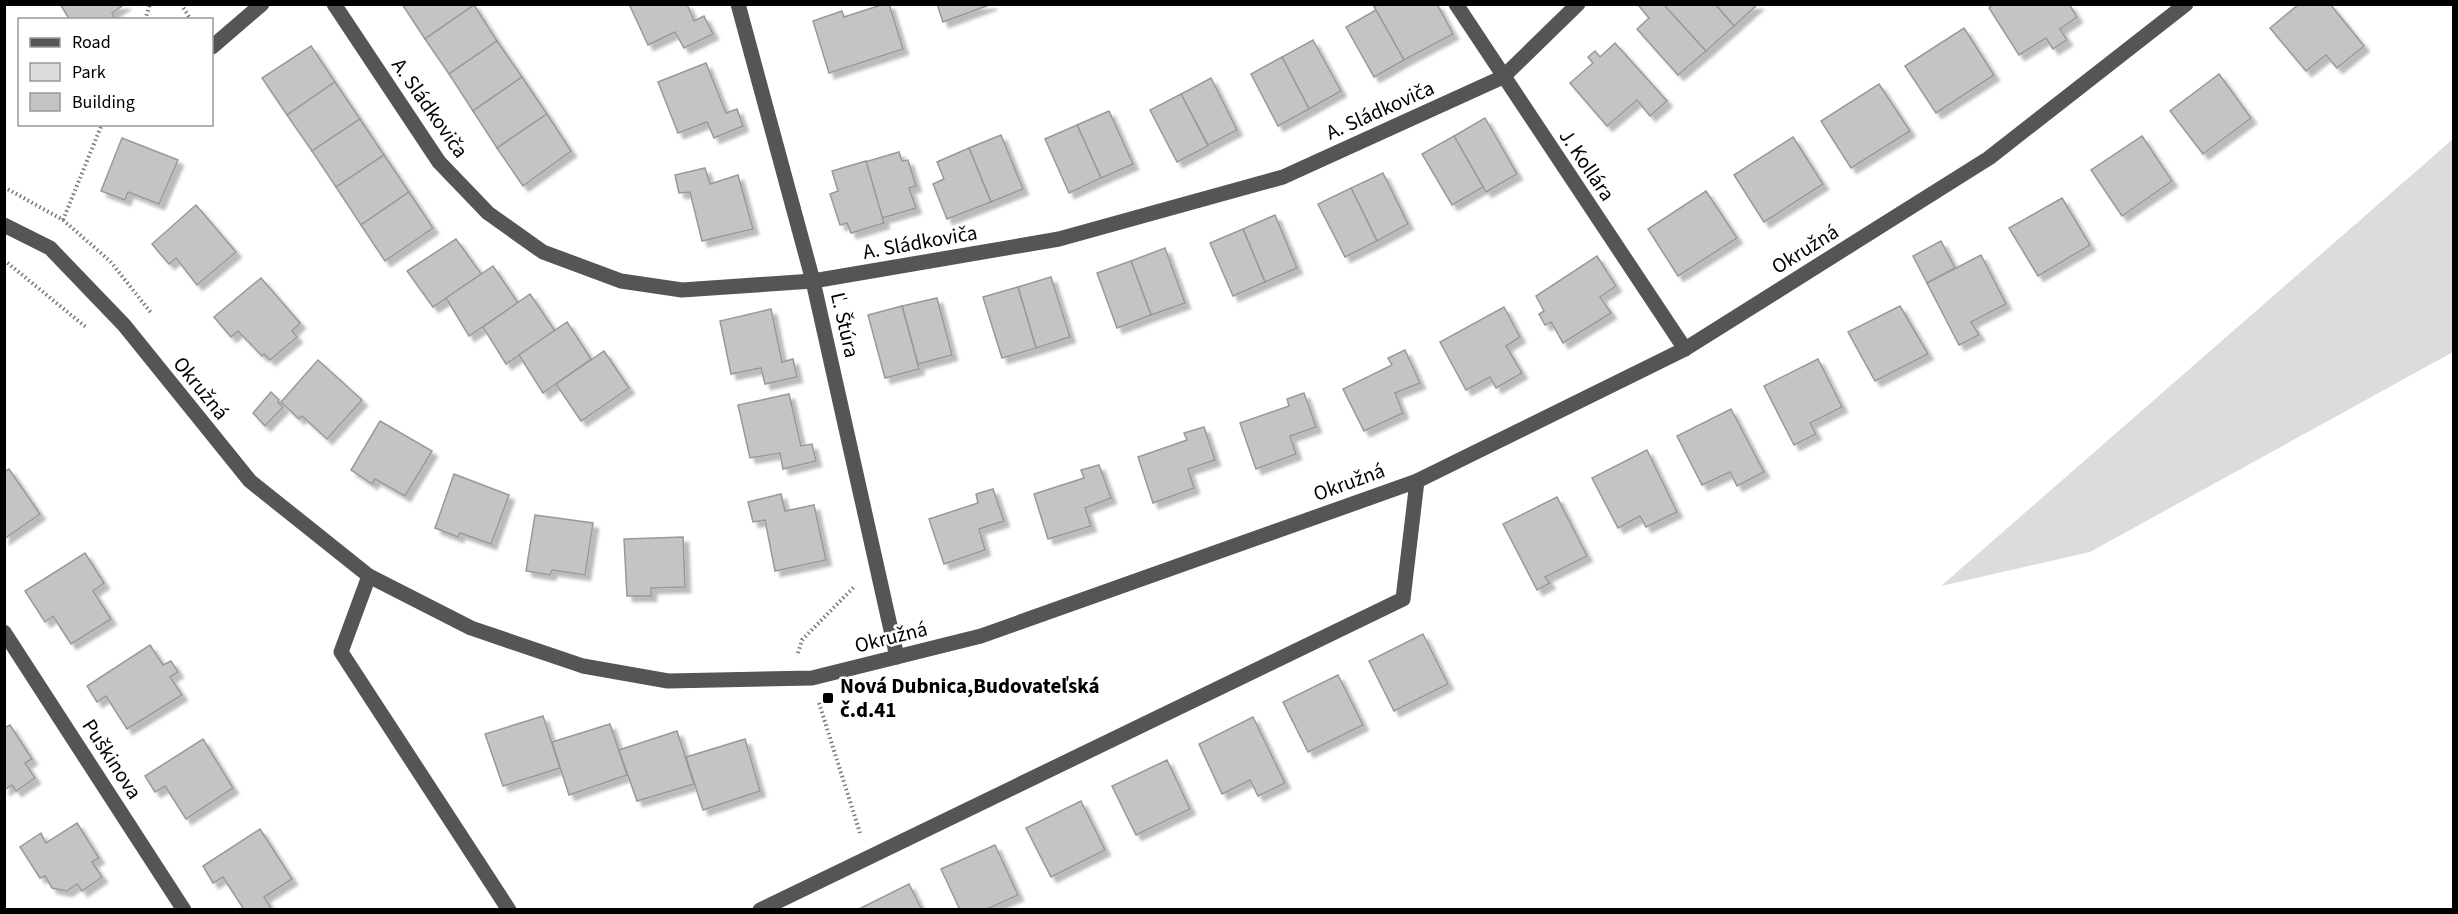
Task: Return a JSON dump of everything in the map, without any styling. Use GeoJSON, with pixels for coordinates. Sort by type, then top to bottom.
{"type":"FeatureCollection","features":[{"type":"Feature","properties":{"kind":"street"},"geometry":{"type":"LineString","coordinates":[[213,46],[262,4]]}},
{"type":"Feature","properties":{"kind":"street","name":"A. Sládkoviča"},"geometry":{"type":"LineString","coordinates":[[334,4],[439,162],[488,213],[543,252],[621,281],[682,290],[813,281],[1059,239],[1283,177],[1503,77],[1578,4]]}},
{"type":"Feature","properties":{"kind":"street","name":"J. Kollára"},"geometry":{"type":"LineString","coordinates":[[1456,4],[1685,349]]}},
{"type":"Feature","properties":{"kind":"street","name":"Okružná"},"geometry":{"type":"LineString","coordinates":[[4,225],[50,248],[124,326],[250,481],[369,576],[471,628],[583,666],[668,681],[812,678],[981,636],[1417,481],[1685,349],[1989,158],[2186,4]]}},
{"type":"Feature","properties":{"kind":"street","name":"Ľ. Štúra"},"geometry":{"type":"LineString","coordinates":[[744,7],[813,281],[897,657]]}},
{"type":"Feature","properties":{"kind":"street","name":"Okružná"},"geometry":{"type":"LineString","coordinates":[[760,909],[1403,599],[1417,481]]}},
{"type":"Feature","properties":{"kind":"street"},"geometry":{"type":"LineString","coordinates":[[369,576],[341,652],[509,909]]}},
{"type":"Feature","properties":{"kind":"street","name":"Puškinova"},"geometry":{"type":"LineString","coordinates":[[4,632],[184,909]]}},
{"type":"Feature","properties":{"kind":"path"},"geometry":{"type":"LineString","coordinates":[[181,4],[190,18]]}},
{"type":"Feature","properties":{"kind":"path"},"geometry":{"type":"LineString","coordinates":[[63,220],[101,126]]}},
{"type":"Feature","properties":{"kind":"path"},"geometry":{"type":"LineString","coordinates":[[4,187],[63,220],[110,261],[159,323]]}},
{"type":"Feature","properties":{"kind":"path"},"geometry":{"type":"LineString","coordinates":[[867,858],[812,678],[798,652],[802,640],[876,564]]}},
{"type":"Feature","properties":{"kind":"path"},"geometry":{"type":"LineString","coordinates":[[786,653],[798,652]]}},
{"type":"Feature","properties":{"kind":"green space"},"geometry":{"type":"Polygon","coordinates":[[[2453,139],[2453,352],[2090,552],[1941,586],[2453,139]]]}},
{"type":"Feature","properties":{"kind":"building"},"geometry":{"type":"Polygon","coordinates":[[[60,4],[125,4],[112,13],[115,18],[69,18],[60,4]]]}},
{"type":"Feature","properties":{"kind":"building"},"geometry":{"type":"Polygon","coordinates":[[[402,4],[474,4],[474,5],[425,39],[402,4]]]}},
{"type":"Feature","properties":{"kind":"building"},"geometry":{"type":"Polygon","coordinates":[[[629,4],[687,4],[694,21],[704,16],[713,34],[684,48],[675,32],[648,45],[629,4]]]}},
{"type":"Feature","properties":{"kind":"building"},"geometry":{"type":"Polygon","coordinates":[[[889,4],[903,49],[829,73],[813,21],[842,11],[844,17],[889,4]]]}},
{"type":"Feature","properties":{"kind":"building"},"geometry":{"type":"Polygon","coordinates":[[[937,4],[992,4],[943,22],[937,4]]]}},
{"type":"Feature","properties":{"kind":"building"},"geometry":{"type":"Polygon","coordinates":[[[1379,4],[1437,4],[1453,34],[1404,60],[1374,7],[1379,4]]]}},
{"type":"Feature","properties":{"kind":"building"},"geometry":{"type":"Polygon","coordinates":[[[1641,4],[1664,4],[1706,51],[1678,75],[1637,29],[1649,18],[1639,6],[1641,4]]]}},
{"type":"Feature","properties":{"kind":"building"},"geometry":{"type":"Polygon","coordinates":[[[1715,4],[1758,4],[1734,26],[1715,4]]]}},
{"type":"Feature","properties":{"kind":"building"},"geometry":{"type":"Polygon","coordinates":[[[1715,4],[1734,26],[1706,51],[1664,5],[1715,4]]]}},
{"type":"Feature","properties":{"kind":"building"},"geometry":{"type":"Polygon","coordinates":[[[1994,4],[2069,4],[2077,17],[2060,29],[2067,40],[2053,49],[2046,38],[2019,55],[1989,8],[1994,4]]]}},
{"type":"Feature","properties":{"kind":"building"},"geometry":{"type":"Polygon","coordinates":[[[2299,4],[2330,4],[2364,46],[2337,68],[2326,55],[2306,71],[2270,28],[2299,4]]]}},
{"type":"Feature","properties":{"kind":"building"},"geometry":{"type":"Polygon","coordinates":[[[474,5],[497,41],[449,74],[425,39],[474,5]]]}},
{"type":"Feature","properties":{"kind":"building"},"geometry":{"type":"Polygon","coordinates":[[[1376,10],[1404,60],[1374,77],[1346,27],[1376,10]]]}},
{"type":"Feature","properties":{"kind":"building"},"geometry":{"type":"Polygon","coordinates":[[[1964,28],[1994,75],[1936,113],[1905,66],[1964,28]]]}},
{"type":"Feature","properties":{"kind":"building"},"geometry":{"type":"Polygon","coordinates":[[[1313,40],[1341,91],[1309,109],[1282,57],[1313,40]]]}},
{"type":"Feature","properties":{"kind":"building"},"geometry":{"type":"Polygon","coordinates":[[[497,41],[522,77],[473,111],[449,74],[497,41]]]}},
{"type":"Feature","properties":{"kind":"building"},"geometry":{"type":"Polygon","coordinates":[[[1615,43],[1667,101],[1650,116],[1637,100],[1607,126],[1570,83],[1593,63],[1588,57],[1595,51],[1600,57],[1615,43]]]}},
{"type":"Feature","properties":{"kind":"building"},"geometry":{"type":"Polygon","coordinates":[[[311,46],[335,82],[287,115],[262,78],[311,46]]]}},
{"type":"Feature","properties":{"kind":"building"},"geometry":{"type":"Polygon","coordinates":[[[1282,57],[1309,109],[1278,126],[1251,74],[1282,57]]]}},
{"type":"Feature","properties":{"kind":"building"},"geometry":{"type":"Polygon","coordinates":[[[706,63],[726,113],[737,109],[743,126],[714,138],[707,122],[678,133],[658,82],[706,63]]]}},
{"type":"Feature","properties":{"kind":"building"},"geometry":{"type":"Polygon","coordinates":[[[2219,74],[2251,118],[2203,154],[2170,111],[2219,74]]]}},
{"type":"Feature","properties":{"kind":"building"},"geometry":{"type":"Polygon","coordinates":[[[522,77],[547,114],[497,148],[473,111],[522,77]]]}},
{"type":"Feature","properties":{"kind":"building"},"geometry":{"type":"Polygon","coordinates":[[[1211,78],[1237,130],[1208,145],[1181,94],[1211,78]]]}},
{"type":"Feature","properties":{"kind":"building"},"geometry":{"type":"Polygon","coordinates":[[[335,82],[360,119],[312,151],[287,115],[335,82]]]}},
{"type":"Feature","properties":{"kind":"building"},"geometry":{"type":"Polygon","coordinates":[[[1879,84],[1910,131],[1851,168],[1821,121],[1879,84]]]}},
{"type":"Feature","properties":{"kind":"building"},"geometry":{"type":"Polygon","coordinates":[[[1181,94],[1208,146],[1177,162],[1150,110],[1181,94]]]}},
{"type":"Feature","properties":{"kind":"building"},"geometry":{"type":"Polygon","coordinates":[[[1109,111],[1133,164],[1101,178],[1077,125],[1109,111]]]}},
{"type":"Feature","properties":{"kind":"building"},"geometry":{"type":"Polygon","coordinates":[[[547,114],[571,151],[523,186],[497,148],[547,114]]]}},
{"type":"Feature","properties":{"kind":"building"},"geometry":{"type":"Polygon","coordinates":[[[1485,118],[1517,174],[1486,192],[1454,136],[1485,118]]]}},
{"type":"Feature","properties":{"kind":"building"},"geometry":{"type":"Polygon","coordinates":[[[360,119],[384,155],[336,187],[312,151],[360,119]]]}},
{"type":"Feature","properties":{"kind":"building"},"geometry":{"type":"Polygon","coordinates":[[[1077,125],[1101,178],[1069,193],[1045,139],[1077,125]]]}},
{"type":"Feature","properties":{"kind":"building"},"geometry":{"type":"Polygon","coordinates":[[[1001,135],[1023,189],[991,202],[969,148],[1001,135]]]}},
{"type":"Feature","properties":{"kind":"building"},"geometry":{"type":"Polygon","coordinates":[[[1454,136],[1483,187],[1452,205],[1422,154],[1454,136]]]}},
{"type":"Feature","properties":{"kind":"building"},"geometry":{"type":"Polygon","coordinates":[[[2142,136],[2172,181],[2122,216],[2091,170],[2142,136]]]}},
{"type":"Feature","properties":{"kind":"building"},"geometry":{"type":"Polygon","coordinates":[[[1793,137],[1823,184],[1764,222],[1734,175],[1793,137]]]}},
{"type":"Feature","properties":{"kind":"building"},"geometry":{"type":"Polygon","coordinates":[[[122,138],[178,160],[159,204],[128,192],[125,200],[101,191],[122,138]]]}},
{"type":"Feature","properties":{"kind":"building"},"geometry":{"type":"Polygon","coordinates":[[[969,148],[991,202],[947,219],[933,184],[944,179],[937,162],[969,148]]]}},
{"type":"Feature","properties":{"kind":"building"},"geometry":{"type":"Polygon","coordinates":[[[899,152],[902,161],[908,160],[916,186],[909,188],[916,208],[882,218],[865,162],[899,152]]]}},
{"type":"Feature","properties":{"kind":"building"},"geometry":{"type":"Polygon","coordinates":[[[384,155],[409,192],[361,225],[336,187],[384,155]]]}},
{"type":"Feature","properties":{"kind":"building"},"geometry":{"type":"Polygon","coordinates":[[[866,161],[884,223],[851,233],[847,223],[840,225],[830,194],[838,191],[832,171],[866,161]]]}},
{"type":"Feature","properties":{"kind":"building"},"geometry":{"type":"Polygon","coordinates":[[[705,168],[710,184],[738,175],[753,229],[702,241],[690,192],[679,193],[675,175],[705,168]]]}},
{"type":"Feature","properties":{"kind":"building"},"geometry":{"type":"Polygon","coordinates":[[[1383,173],[1408,224],[1377,241],[1351,188],[1383,173]]]}},
{"type":"Feature","properties":{"kind":"building"},"geometry":{"type":"Polygon","coordinates":[[[1351,188],[1377,241],[1345,257],[1318,204],[1351,188]]]}},
{"type":"Feature","properties":{"kind":"building"},"geometry":{"type":"Polygon","coordinates":[[[1706,191],[1737,238],[1678,276],[1648,229],[1706,191]]]}},
{"type":"Feature","properties":{"kind":"building"},"geometry":{"type":"Polygon","coordinates":[[[409,192],[433,228],[385,261],[361,225],[409,192]]]}},
{"type":"Feature","properties":{"kind":"building"},"geometry":{"type":"Polygon","coordinates":[[[2062,198],[2090,245],[2038,276],[2009,228],[2062,198]]]}},
{"type":"Feature","properties":{"kind":"building"},"geometry":{"type":"Polygon","coordinates":[[[196,205],[236,252],[197,285],[176,258],[169,264],[152,244],[196,205]]]}},
{"type":"Feature","properties":{"kind":"building"},"geometry":{"type":"Polygon","coordinates":[[[1275,215],[1297,268],[1265,282],[1243,229],[1275,215]]]}},
{"type":"Feature","properties":{"kind":"building"},"geometry":{"type":"Polygon","coordinates":[[[1243,229],[1265,282],[1233,296],[1210,243],[1243,229]]]}},
{"type":"Feature","properties":{"kind":"building"},"geometry":{"type":"Polygon","coordinates":[[[456,239],[482,275],[433,307],[407,271],[456,239]]]}},
{"type":"Feature","properties":{"kind":"building"},"geometry":{"type":"Polygon","coordinates":[[[1941,241],[1955,268],[1927,283],[1913,256],[1941,241]]]}},
{"type":"Feature","properties":{"kind":"building"},"geometry":{"type":"Polygon","coordinates":[[[1165,248],[1185,303],[1151,315],[1131,261],[1165,248]]]}},
{"type":"Feature","properties":{"kind":"building"},"geometry":{"type":"Polygon","coordinates":[[[1981,255],[2006,304],[1971,322],[1979,335],[1959,345],[1927,283],[1981,255]]]}},
{"type":"Feature","properties":{"kind":"building"},"geometry":{"type":"Polygon","coordinates":[[[1597,256],[1616,286],[1600,297],[1611,313],[1563,343],[1551,322],[1545,325],[1539,314],[1544,311],[1536,296],[1597,256]]]}},
{"type":"Feature","properties":{"kind":"building"},"geometry":{"type":"Polygon","coordinates":[[[1131,261],[1151,315],[1117,328],[1097,273],[1131,261]]]}},
{"type":"Feature","properties":{"kind":"building"},"geometry":{"type":"Polygon","coordinates":[[[493,266],[518,303],[469,336],[446,298],[493,266]]]}},
{"type":"Feature","properties":{"kind":"building"},"geometry":{"type":"Polygon","coordinates":[[[1051,277],[1070,337],[1036,348],[1018,287],[1051,277]]]}},
{"type":"Feature","properties":{"kind":"building"},"geometry":{"type":"Polygon","coordinates":[[[261,278],[300,323],[292,331],[297,337],[270,360],[264,354],[262,356],[238,331],[231,337],[214,317],[261,278]]]}},
{"type":"Feature","properties":{"kind":"building"},"geometry":{"type":"Polygon","coordinates":[[[1018,287],[1036,348],[1002,358],[983,297],[1018,287]]]}},
{"type":"Feature","properties":{"kind":"building"},"geometry":{"type":"Polygon","coordinates":[[[530,294],[555,331],[506,364],[483,327],[530,294]]]}},
{"type":"Feature","properties":{"kind":"building"},"geometry":{"type":"Polygon","coordinates":[[[937,298],[952,355],[918,364],[902,306],[937,298]]]}},
{"type":"Feature","properties":{"kind":"building"},"geometry":{"type":"Polygon","coordinates":[[[902,306],[919,369],[885,378],[868,315],[902,306]]]}},
{"type":"Feature","properties":{"kind":"building"},"geometry":{"type":"Polygon","coordinates":[[[1900,306],[1928,354],[1875,381],[1848,332],[1900,306]]]}},
{"type":"Feature","properties":{"kind":"building"},"geometry":{"type":"Polygon","coordinates":[[[1504,307],[1520,337],[1506,346],[1522,373],[1496,388],[1490,377],[1466,390],[1440,342],[1504,307]]]}},
{"type":"Feature","properties":{"kind":"building"},"geometry":{"type":"Polygon","coordinates":[[[771,309],[782,362],[793,359],[797,377],[765,384],[761,368],[731,374],[720,321],[771,309]]]}},
{"type":"Feature","properties":{"kind":"building"},"geometry":{"type":"Polygon","coordinates":[[[567,322],[591,359],[543,393],[519,355],[567,322]]]}},
{"type":"Feature","properties":{"kind":"building"},"geometry":{"type":"Polygon","coordinates":[[[1405,350],[1420,383],[1395,393],[1403,413],[1364,431],[1343,389],[1392,365],[1388,358],[1405,350]]]}},
{"type":"Feature","properties":{"kind":"building"},"geometry":{"type":"Polygon","coordinates":[[[604,351],[629,388],[581,421],[556,384],[604,351]]]}},
{"type":"Feature","properties":{"kind":"building"},"geometry":{"type":"Polygon","coordinates":[[[1818,359],[1842,407],[1810,423],[1816,434],[1794,445],[1764,386],[1818,359]]]}},
{"type":"Feature","properties":{"kind":"building"},"geometry":{"type":"Polygon","coordinates":[[[318,360],[362,400],[327,439],[302,416],[299,419],[281,402],[318,360]]]}},
{"type":"Feature","properties":{"kind":"building"},"geometry":{"type":"Polygon","coordinates":[[[271,392],[283,407],[265,426],[253,413],[271,392]]]}},
{"type":"Feature","properties":{"kind":"building"},"geometry":{"type":"Polygon","coordinates":[[[1304,393],[1316,427],[1290,436],[1296,454],[1256,469],[1240,423],[1289,406],[1287,399],[1304,393]]]}},
{"type":"Feature","properties":{"kind":"building"},"geometry":{"type":"Polygon","coordinates":[[[789,394],[801,446],[812,444],[816,461],[783,469],[780,453],[750,458],[738,405],[789,394]]]}},
{"type":"Feature","properties":{"kind":"building"},"geometry":{"type":"Polygon","coordinates":[[[1731,409],[1764,472],[1737,486],[1730,472],[1702,485],[1677,436],[1731,409]]]}},
{"type":"Feature","properties":{"kind":"building"},"geometry":{"type":"Polygon","coordinates":[[[380,421],[432,451],[405,496],[375,479],[372,484],[351,470],[380,421]]]}},
{"type":"Feature","properties":{"kind":"building"},"geometry":{"type":"Polygon","coordinates":[[[1204,427],[1215,460],[1188,469],[1194,488],[1153,503],[1138,457],[1187,440],[1184,433],[1204,427]]]}},
{"type":"Feature","properties":{"kind":"building"},"geometry":{"type":"Polygon","coordinates":[[[1647,450],[1677,512],[1646,527],[1640,516],[1618,528],[1592,478],[1647,450]]]}},
{"type":"Feature","properties":{"kind":"building"},"geometry":{"type":"Polygon","coordinates":[[[1099,465],[1111,498],[1085,508],[1091,526],[1048,539],[1034,494],[1084,478],[1081,470],[1099,465]]]}},
{"type":"Feature","properties":{"kind":"building"},"geometry":{"type":"Polygon","coordinates":[[[9,469],[40,514],[4,539],[4,472],[9,469]]]}},
{"type":"Feature","properties":{"kind":"building"},"geometry":{"type":"Polygon","coordinates":[[[454,474],[509,495],[491,544],[460,533],[458,537],[435,528],[454,474]]]}},
{"type":"Feature","properties":{"kind":"building"},"geometry":{"type":"Polygon","coordinates":[[[993,489],[1004,521],[979,529],[985,550],[944,564],[929,519],[978,503],[976,494],[993,489]]]}},
{"type":"Feature","properties":{"kind":"building"},"geometry":{"type":"Polygon","coordinates":[[[781,494],[785,511],[814,505],[826,560],[775,571],[765,520],[753,522],[748,502],[781,494]]]}},
{"type":"Feature","properties":{"kind":"building"},"geometry":{"type":"Polygon","coordinates":[[[1557,497],[1587,556],[1545,577],[1550,583],[1537,590],[1503,524],[1557,497]]]}},
{"type":"Feature","properties":{"kind":"building"},"geometry":{"type":"Polygon","coordinates":[[[535,515],[593,523],[585,575],[552,570],[550,575],[526,571],[535,515]]]}},
{"type":"Feature","properties":{"kind":"building"},"geometry":{"type":"Polygon","coordinates":[[[683,537],[685,587],[651,588],[651,596],[627,596],[624,539],[683,537]]]}},
{"type":"Feature","properties":{"kind":"building"},"geometry":{"type":"Polygon","coordinates":[[[85,553],[104,583],[93,591],[111,619],[71,644],[53,616],[45,622],[25,591],[85,553]]]}},
{"type":"Feature","properties":{"kind":"building"},"geometry":{"type":"Polygon","coordinates":[[[1423,634],[1448,684],[1394,711],[1369,661],[1423,634]]]}},
{"type":"Feature","properties":{"kind":"building"},"geometry":{"type":"Polygon","coordinates":[[[150,645],[163,665],[171,661],[178,672],[170,677],[182,695],[127,729],[106,696],[97,702],[87,686],[150,645]]]}},
{"type":"Feature","properties":{"kind":"building"},"geometry":{"type":"Polygon","coordinates":[[[1338,675],[1363,725],[1308,752],[1283,702],[1338,675]]]}},
{"type":"Feature","properties":{"kind":"building"},"geometry":{"type":"Polygon","coordinates":[[[543,716],[560,768],[503,786],[485,734],[543,716]]]}},
{"type":"Feature","properties":{"kind":"building"},"geometry":{"type":"Polygon","coordinates":[[[1253,717],[1285,783],[1258,796],[1250,780],[1222,794],[1199,744],[1253,717]]]}},
{"type":"Feature","properties":{"kind":"building"},"geometry":{"type":"Polygon","coordinates":[[[610,724],[627,775],[569,795],[552,742],[610,724]]]}},
{"type":"Feature","properties":{"kind":"building"},"geometry":{"type":"Polygon","coordinates":[[[10,725],[32,759],[25,763],[35,778],[16,791],[12,785],[4,790],[4,728],[10,725]]]}},
{"type":"Feature","properties":{"kind":"building"},"geometry":{"type":"Polygon","coordinates":[[[677,731],[694,784],[637,801],[619,750],[677,731]]]}},
{"type":"Feature","properties":{"kind":"building"},"geometry":{"type":"Polygon","coordinates":[[[203,739],[233,788],[186,819],[165,786],[155,792],[145,776],[203,739]]]}},
{"type":"Feature","properties":{"kind":"building"},"geometry":{"type":"Polygon","coordinates":[[[745,739],[760,791],[703,810],[686,757],[745,739]]]}},
{"type":"Feature","properties":{"kind":"building"},"geometry":{"type":"Polygon","coordinates":[[[1167,760],[1190,809],[1136,835],[1112,786],[1167,760]]]}},
{"type":"Feature","properties":{"kind":"building"},"geometry":{"type":"Polygon","coordinates":[[[1081,801],[1105,850],[1051,877],[1026,828],[1081,801]]]}},
{"type":"Feature","properties":{"kind":"building"},"geometry":{"type":"Polygon","coordinates":[[[77,823],[99,858],[92,862],[102,877],[82,891],[77,884],[67,891],[52,888],[45,876],[40,878],[20,847],[41,833],[46,843],[77,823]]]}},
{"type":"Feature","properties":{"kind":"building"},"geometry":{"type":"Polygon","coordinates":[[[260,829],[292,879],[264,897],[272,910],[241,910],[243,908],[223,877],[213,883],[203,866],[260,829]]]}},
{"type":"Feature","properties":{"kind":"building"},"geometry":{"type":"Polygon","coordinates":[[[995,845],[1018,895],[985,910],[960,910],[941,869],[995,845]]]}},
{"type":"Feature","properties":{"kind":"building"},"geometry":{"type":"Polygon","coordinates":[[[909,884],[922,910],[857,910],[909,884]]]}},
{"type":"Feature","properties":{"kind":"place","name":"Nová Dubnica,Budovateľská č.d.41"},"geometry":{"type":"Point","coordinates":[828,698]}}]}
